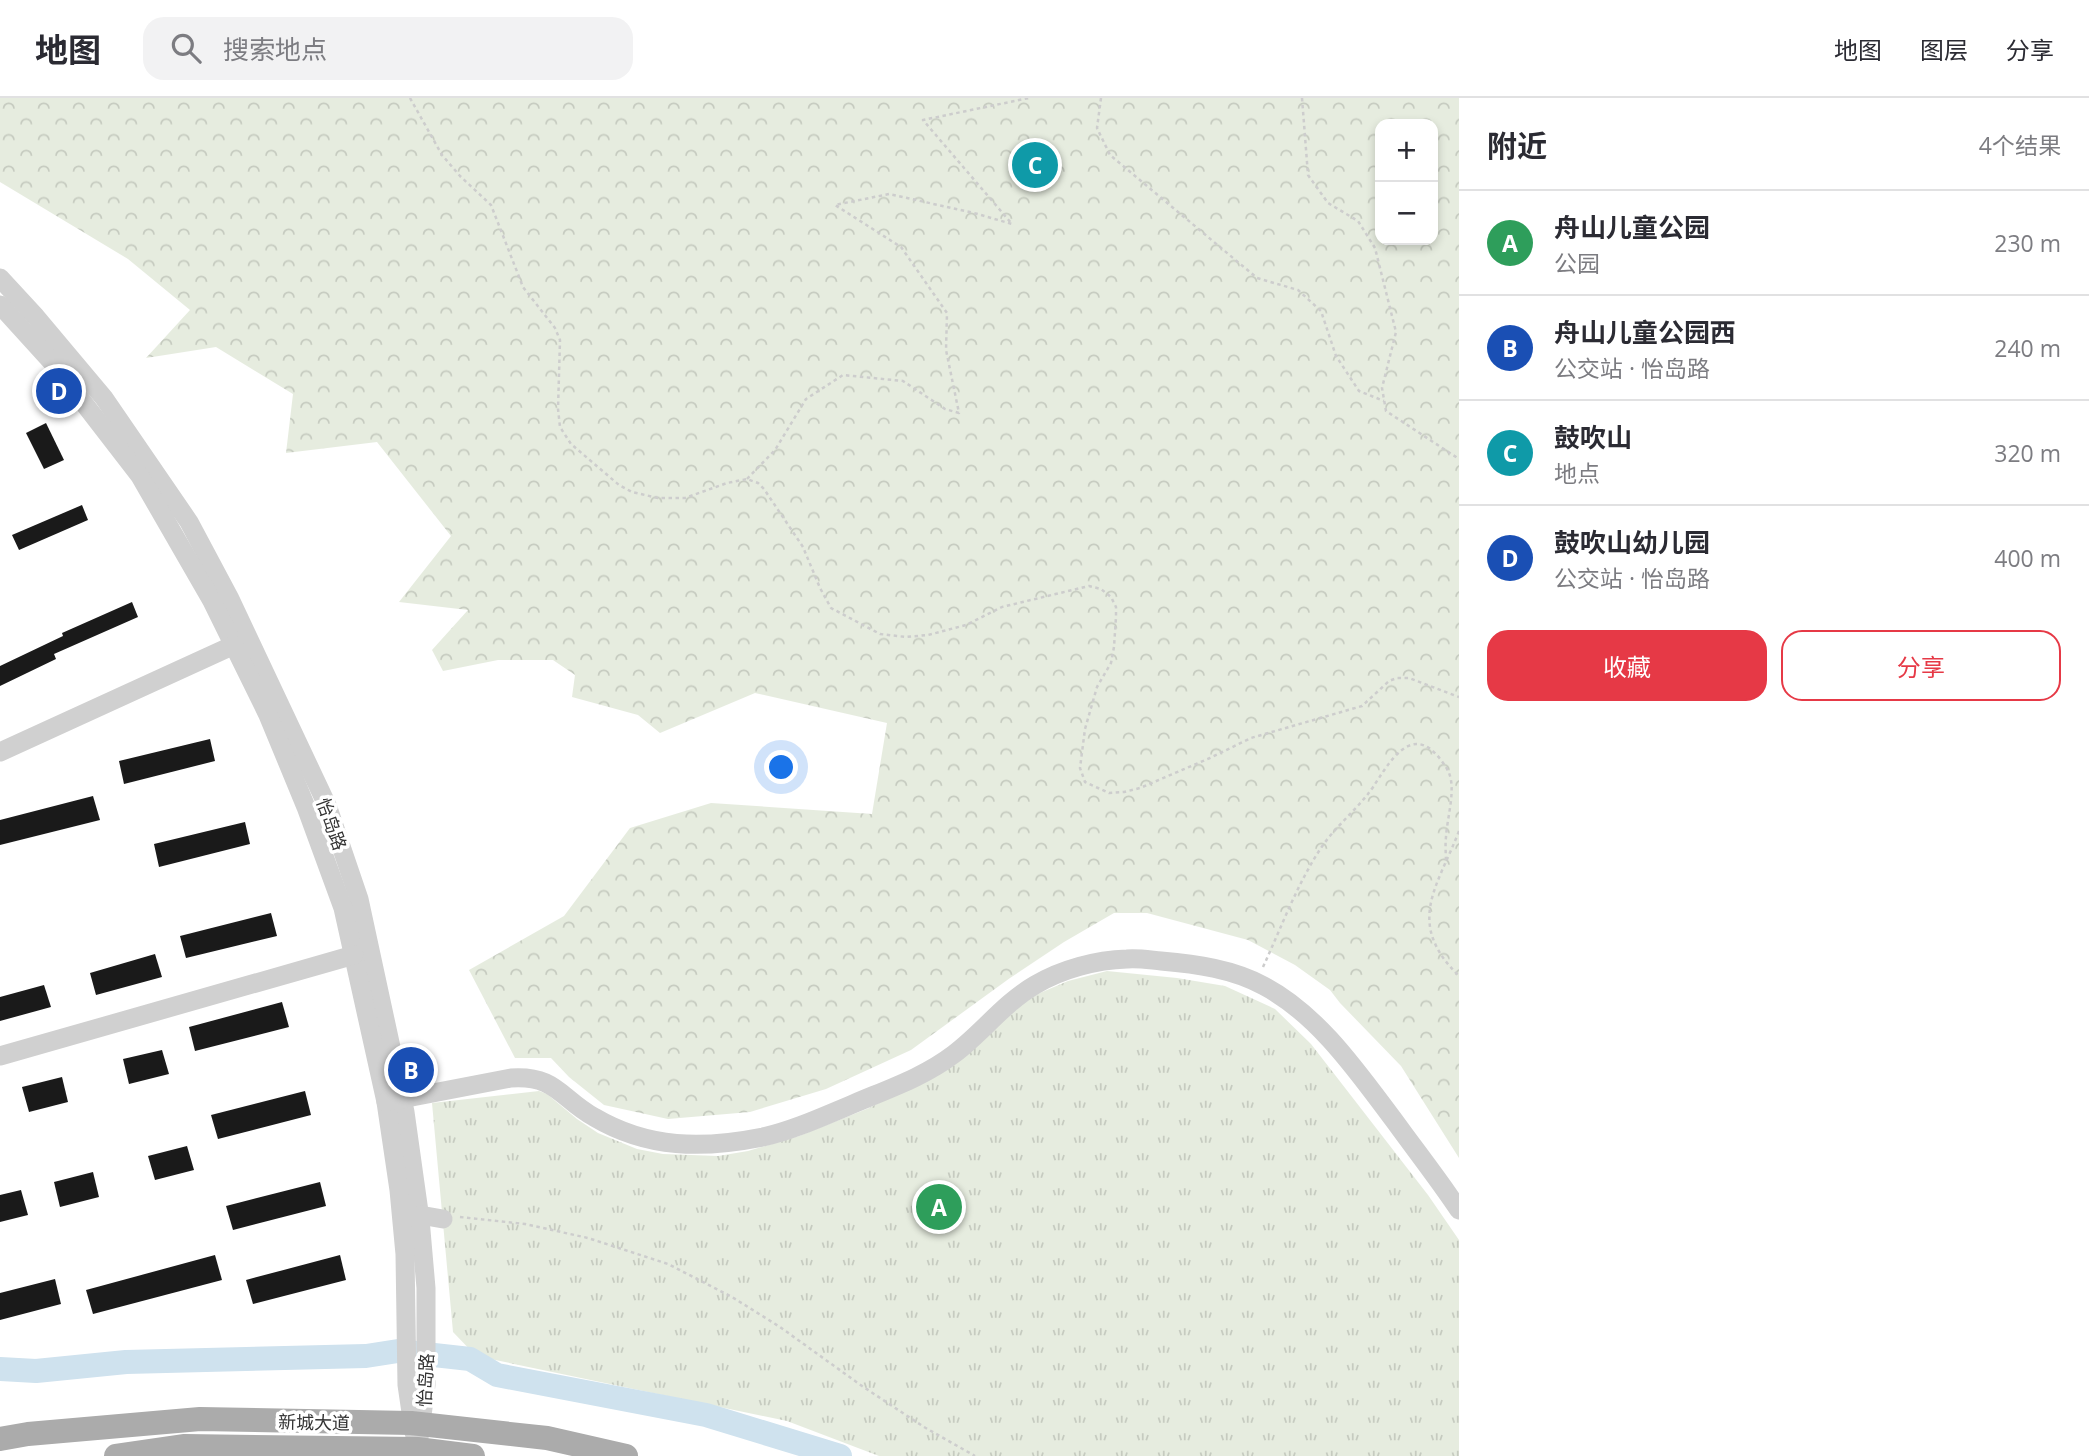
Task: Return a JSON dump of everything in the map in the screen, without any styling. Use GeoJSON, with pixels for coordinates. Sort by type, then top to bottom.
{"type":"FeatureCollection","features":[{"type":"Feature","properties":{"kind":"main road","name":"新城大道"},"geometry":{"type":"LineString","coordinates":[[0,1439],[28,1434],[200,1419],[417,1423],[547,1438],[626,1456]]}},
{"type":"Feature","properties":{"kind":"main road","name":"新城大道"},"geometry":{"type":"LineString","coordinates":[[117,1456],[185,1446],[473,1456]]}},
{"type":"Feature","properties":{"kind":"street","name":"怡岛路"},"geometry":{"type":"LineString","coordinates":[[0,278],[111,408],[189,522],[230,599],[327,805],[359,899],[394,1100],[420,1215],[426,1323],[417,1385],[417,1452]]}},
{"type":"Feature","properties":{"kind":"street"},"geometry":{"type":"LineString","coordinates":[[0,305],[52,362],[140,476],[212,601],[268,715],[306,807],[344,908],[354,955],[394,1100],[405,1254],[406,1322],[417,1385]]}},
{"type":"Feature","properties":{"kind":"street"},"geometry":{"type":"LineString","coordinates":[[0,751],[234,645]]}},
{"type":"Feature","properties":{"kind":"street"},"geometry":{"type":"LineString","coordinates":[[0,1056],[354,955]]}},
{"type":"Feature","properties":{"kind":"street"},"geometry":{"type":"LineString","coordinates":[[394,1100],[511,1078],[530,1077],[556,1087],[591,1116],[627,1134],[676,1144],[728,1143],[766,1136],[807,1123],[936,1067],[969,1042],[1014,1000],[1035,985],[1062,973],[1092,964],[1129,958],[1182,963],[1224,970],[1264,986],[1309,1017],[1357,1070],[1459,1210]]}},
{"type":"Feature","properties":{"kind":"street"},"geometry":{"type":"LineString","coordinates":[[420,1215],[443,1219]]}},
{"type":"Feature","properties":{"kind":"path"},"geometry":{"type":"LineString","coordinates":[[410,98],[442,155],[491,205],[523,287],[555,328],[560,340],[560,427],[570,444],[619,485],[632,492],[658,498],[684,498],[727,483],[747,479],[758,483],[792,528],[831,608],[880,635],[928,635],[966,625],[1002,607],[1089,586],[1101,589],[1111,597],[1116,607],[1114,647],[1111,663],[1097,687],[1090,708],[1080,768],[1085,782],[1109,793],[1140,788],[1251,738],[1363,706],[1389,681],[1397,678],[1409,678],[1459,697]]}},
{"type":"Feature","properties":{"kind":"path"},"geometry":{"type":"LineString","coordinates":[[747,479],[775,450],[806,399],[843,375],[903,381],[945,409],[959,413],[946,350],[947,313],[901,247],[835,205],[889,194],[1012,224],[923,120],[1029,98]]}},
{"type":"Feature","properties":{"kind":"path"},"geometry":{"type":"LineString","coordinates":[[1101,98],[1097,128],[1110,155],[1257,278],[1298,290],[1321,311],[1336,356],[1359,391],[1384,401]]}},
{"type":"Feature","properties":{"kind":"path"},"geometry":{"type":"LineString","coordinates":[[1302,98],[1308,175],[1328,203],[1358,221],[1375,248],[1396,332],[1381,388],[1386,411],[1459,459]]}},
{"type":"Feature","properties":{"kind":"path"},"geometry":{"type":"LineString","coordinates":[[1256,983],[1297,890],[1320,849],[1360,804],[1392,758],[1414,744],[1425,745],[1436,753],[1449,773],[1452,787],[1446,836],[1446,863]]}},
{"type":"Feature","properties":{"kind":"path"},"geometry":{"type":"LineString","coordinates":[[1459,831],[1440,872],[1429,905],[1431,934],[1441,954],[1459,976]]}},
{"type":"Feature","properties":{"kind":"path"},"geometry":{"type":"LineString","coordinates":[[443,1219],[453,1217],[525,1224],[588,1238],[668,1264],[780,1327],[862,1386],[924,1427],[975,1456]]}},
{"type":"Feature","properties":{"kind":"green space"},"geometry":{"type":"Polygon","coordinates":[[[0,98],[1459,98],[1459,1158],[1401,1066],[1330,990],[1295,965],[1248,940],[1147,913],[1114,913],[1064,942],[911,1050],[826,1089],[750,1112],[668,1119],[604,1105],[569,1077],[551,1058],[515,1058],[469,970],[564,916],[630,828],[711,803],[872,814],[887,723],[755,693],[660,733],[638,715],[572,697],[575,675],[553,660],[498,660],[443,671],[432,650],[468,610],[399,602],[451,536],[377,442],[286,453],[293,394],[216,347],[146,358],[190,310],[128,259],[0,182],[0,98]]]}},
{"type":"Feature","properties":{"kind":"green space"},"geometry":{"type":"Polygon","coordinates":[[[1107,971],[1225,986],[1275,1009],[1311,1044],[1428,1195],[1459,1240],[1459,1456],[879,1456],[787,1421],[476,1356],[453,1332],[432,1103],[539,1091],[547,1094],[598,1133],[637,1149],[663,1154],[718,1156],[748,1151],[799,1136],[869,1108],[939,1072],[1026,999],[1068,981],[1107,971]]]}},
{"type":"Feature","properties":{"kind":"building"},"geometry":{"type":"Polygon","coordinates":[[[46,423],[64,460],[44,469],[26,433],[46,423]]]}},
{"type":"Feature","properties":{"kind":"building"},"geometry":{"type":"Polygon","coordinates":[[[82,505],[88,520],[19,550],[12,535],[82,505]]]}},
{"type":"Feature","properties":{"kind":"building"},"geometry":{"type":"Polygon","coordinates":[[[132,602],[138,617],[54,654],[56,659],[0,686],[0,666],[63,636],[62,633],[132,602]]]}},
{"type":"Feature","properties":{"kind":"building"},"geometry":{"type":"Polygon","coordinates":[[[210,739],[215,761],[124,784],[119,761],[210,739]]]}},
{"type":"Feature","properties":{"kind":"building"},"geometry":{"type":"Polygon","coordinates":[[[93,796],[100,820],[0,845],[0,820],[93,796]]]}},
{"type":"Feature","properties":{"kind":"building"},"geometry":{"type":"Polygon","coordinates":[[[245,822],[250,844],[159,867],[154,844],[245,822]]]}},
{"type":"Feature","properties":{"kind":"building"},"geometry":{"type":"Polygon","coordinates":[[[271,913],[277,936],[186,958],[180,936],[271,913]]]}},
{"type":"Feature","properties":{"kind":"building"},"geometry":{"type":"Polygon","coordinates":[[[155,954],[162,977],[96,995],[90,973],[155,954]]]}},
{"type":"Feature","properties":{"kind":"building"},"geometry":{"type":"Polygon","coordinates":[[[44,985],[51,1007],[0,1021],[0,997],[44,985]]]}},
{"type":"Feature","properties":{"kind":"building"},"geometry":{"type":"Polygon","coordinates":[[[282,1002],[289,1027],[195,1051],[189,1027],[282,1002]]]}},
{"type":"Feature","properties":{"kind":"building"},"geometry":{"type":"Polygon","coordinates":[[[162,1050],[169,1074],[129,1084],[123,1059],[162,1050]]]}},
{"type":"Feature","properties":{"kind":"building"},"geometry":{"type":"Polygon","coordinates":[[[62,1077],[68,1102],[29,1112],[22,1087],[62,1077]]]}},
{"type":"Feature","properties":{"kind":"building"},"geometry":{"type":"Polygon","coordinates":[[[305,1091],[311,1115],[218,1139],[211,1115],[305,1091]]]}},
{"type":"Feature","properties":{"kind":"building"},"geometry":{"type":"Polygon","coordinates":[[[187,1146],[194,1170],[155,1180],[148,1156],[187,1146]]]}},
{"type":"Feature","properties":{"kind":"building"},"geometry":{"type":"Polygon","coordinates":[[[93,1172],[99,1197],[60,1207],[54,1182],[93,1172]]]}},
{"type":"Feature","properties":{"kind":"building"},"geometry":{"type":"Polygon","coordinates":[[[320,1182],[326,1206],[233,1230],[226,1206],[320,1182]]]}},
{"type":"Feature","properties":{"kind":"building"},"geometry":{"type":"Polygon","coordinates":[[[21,1190],[28,1215],[0,1222],[0,1195],[21,1190]]]}},
{"type":"Feature","properties":{"kind":"building"},"geometry":{"type":"Polygon","coordinates":[[[215,1255],[222,1280],[93,1314],[86,1290],[215,1255]]]}},
{"type":"Feature","properties":{"kind":"building"},"geometry":{"type":"Polygon","coordinates":[[[340,1255],[346,1280],[253,1304],[246,1280],[340,1255]]]}},
{"type":"Feature","properties":{"kind":"building"},"geometry":{"type":"Polygon","coordinates":[[[55,1279],[61,1304],[0,1320],[0,1293],[55,1279]]]}},
{"type":"Feature","properties":{"kind":"waterway"},"geometry":{"type":"LineString","coordinates":[[0,1369],[36,1371],[126,1362],[366,1356],[398,1351],[470,1359],[497,1375],[706,1415],[840,1456]]}},
{"type":"Feature","properties":{"kind":"place","name":"鼓吹山"},"geometry":{"type":"Point","coordinates":[1035,165]}},
{"type":"Feature","properties":{"kind":"place","name":"鼓吹山幼儿园"},"geometry":{"type":"Point","coordinates":[59,391]}},
{"type":"Feature","properties":{"kind":"place","name":"舟山儿童公园西"},"geometry":{"type":"Point","coordinates":[411,1070]}},
{"type":"Feature","properties":{"kind":"place","name":"舟山儿童公园"},"geometry":{"type":"Point","coordinates":[939,1207]}}]}
